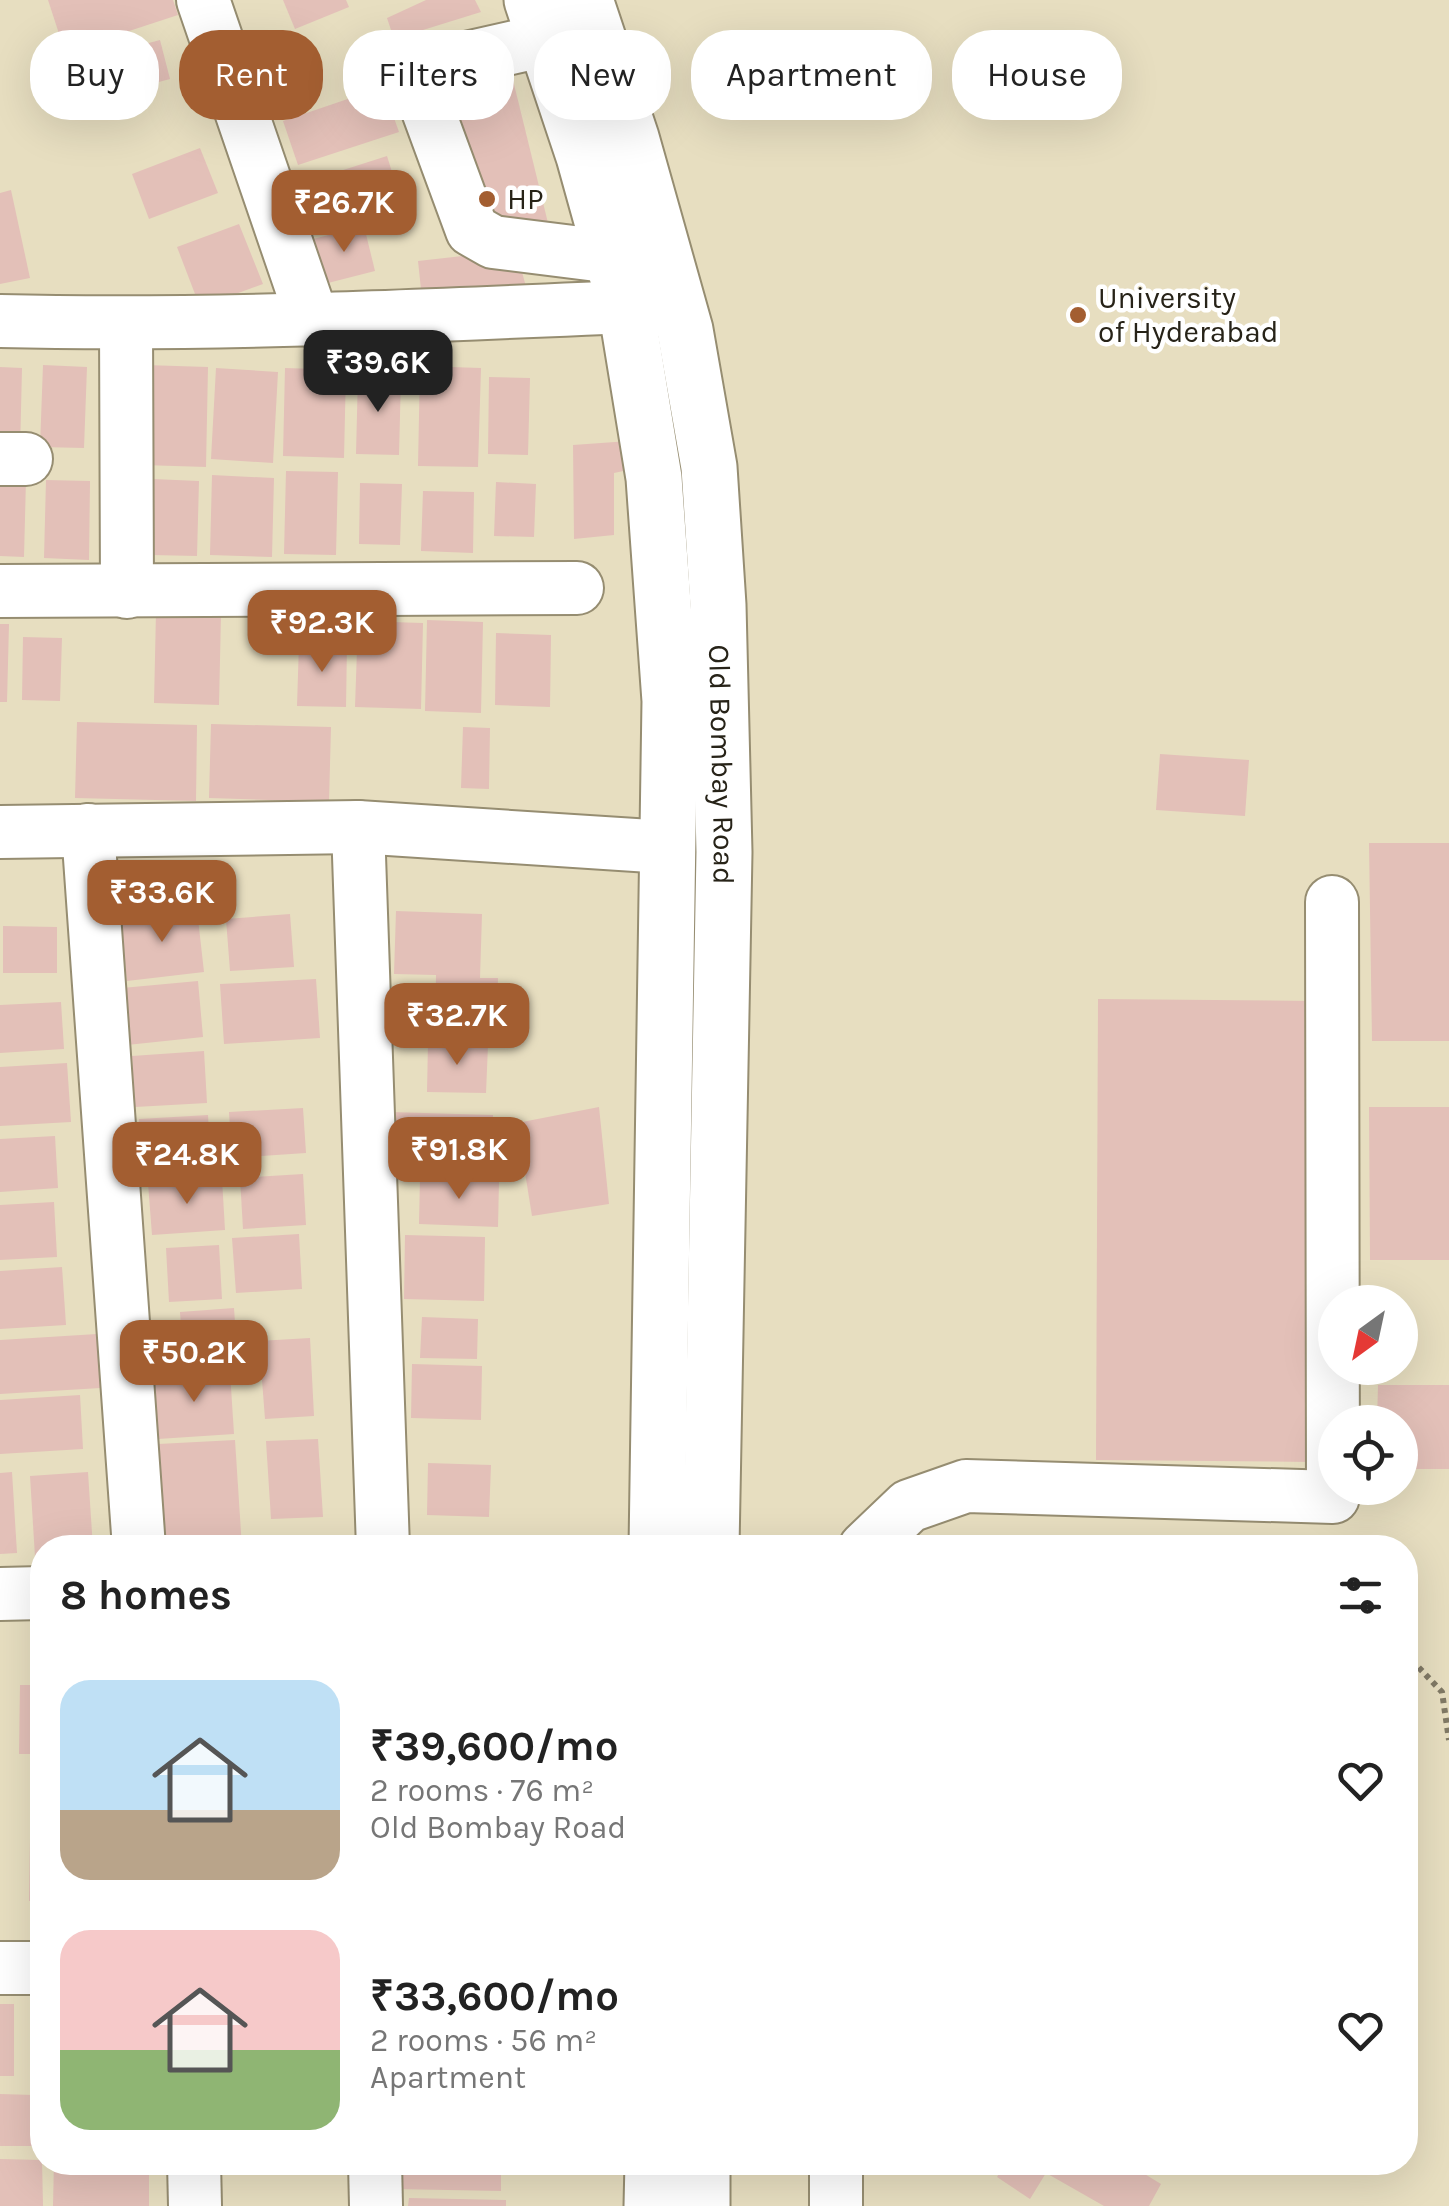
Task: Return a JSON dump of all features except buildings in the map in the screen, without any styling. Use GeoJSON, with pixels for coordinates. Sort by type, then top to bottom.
{"type":"FeatureCollection","features":[{"type":"Feature","properties":{"kind":"main road","name":"Old Bombay Road"},"geometry":{"type":"LineString","coordinates":[[585,0],[631,138],[685,330],[709,468],[718,605],[724,852],[711,1535]]}},
{"type":"Feature","properties":{"kind":"main road","name":"Old Bombay Road"},"geometry":{"type":"LineString","coordinates":[[539,20],[620,282],[657,514],[670,701],[657,1535]]}},
{"type":"Feature","properties":{"kind":"main road"},"geometry":{"type":"LineString","coordinates":[[652,2206],[653,2175]]}},
{"type":"Feature","properties":{"kind":"main road"},"geometry":{"type":"LineString","coordinates":[[702,2175],[702,2206]]}},
{"type":"Feature","properties":{"kind":"street"},"geometry":{"type":"LineString","coordinates":[[203,0],[313,321]]}},
{"type":"Feature","properties":{"kind":"street"},"geometry":{"type":"LineString","coordinates":[[539,20],[435,66],[419,86],[472,230],[494,242],[620,282]]}},
{"type":"Feature","properties":{"kind":"street"},"geometry":{"type":"LineString","coordinates":[[0,321],[313,321],[620,282]]}},
{"type":"Feature","properties":{"kind":"street"},"geometry":{"type":"LineString","coordinates":[[126,324],[127,592]]}},
{"type":"Feature","properties":{"kind":"street"},"geometry":{"type":"LineString","coordinates":[[0,592],[577,588]]}},
{"type":"Feature","properties":{"kind":"street"},"geometry":{"type":"LineString","coordinates":[[0,832],[358,826],[666,846]]}},
{"type":"Feature","properties":{"kind":"street"},"geometry":{"type":"LineString","coordinates":[[358,826],[383,1535]]}},
{"type":"Feature","properties":{"kind":"street"},"geometry":{"type":"LineString","coordinates":[[88,830],[139,1535]]}},
{"type":"Feature","properties":{"kind":"street"},"geometry":{"type":"LineString","coordinates":[[879,1535],[909,1506],[966,1486],[1334,1497],[1332,902]]}},
{"type":"Feature","properties":{"kind":"street"},"geometry":{"type":"LineString","coordinates":[[0,1594],[30,1593]]}},
{"type":"Feature","properties":{"kind":"street"},"geometry":{"type":"LineString","coordinates":[[0,1968],[30,1968]]}},
{"type":"Feature","properties":{"kind":"street"},"geometry":{"type":"LineString","coordinates":[[194,2175],[195,2206]]}},
{"type":"Feature","properties":{"kind":"street"},"geometry":{"type":"LineString","coordinates":[[376,2175],[376,2206]]}},
{"type":"Feature","properties":{"kind":"street"},"geometry":{"type":"LineString","coordinates":[[836,2175],[836,2206]]}},
{"type":"Feature","properties":{"kind":"path"},"geometry":{"type":"LineString","coordinates":[[1418,1667],[1442,1692],[1449,1740]]}},
{"type":"Feature","properties":{"kind":"place","name":"HP"},"geometry":{"type":"Point","coordinates":[487,199]}},
{"type":"Feature","properties":{"kind":"place","name":"University of Hyderabad"},"geometry":{"type":"Point","coordinates":[1078,315]}}]}
